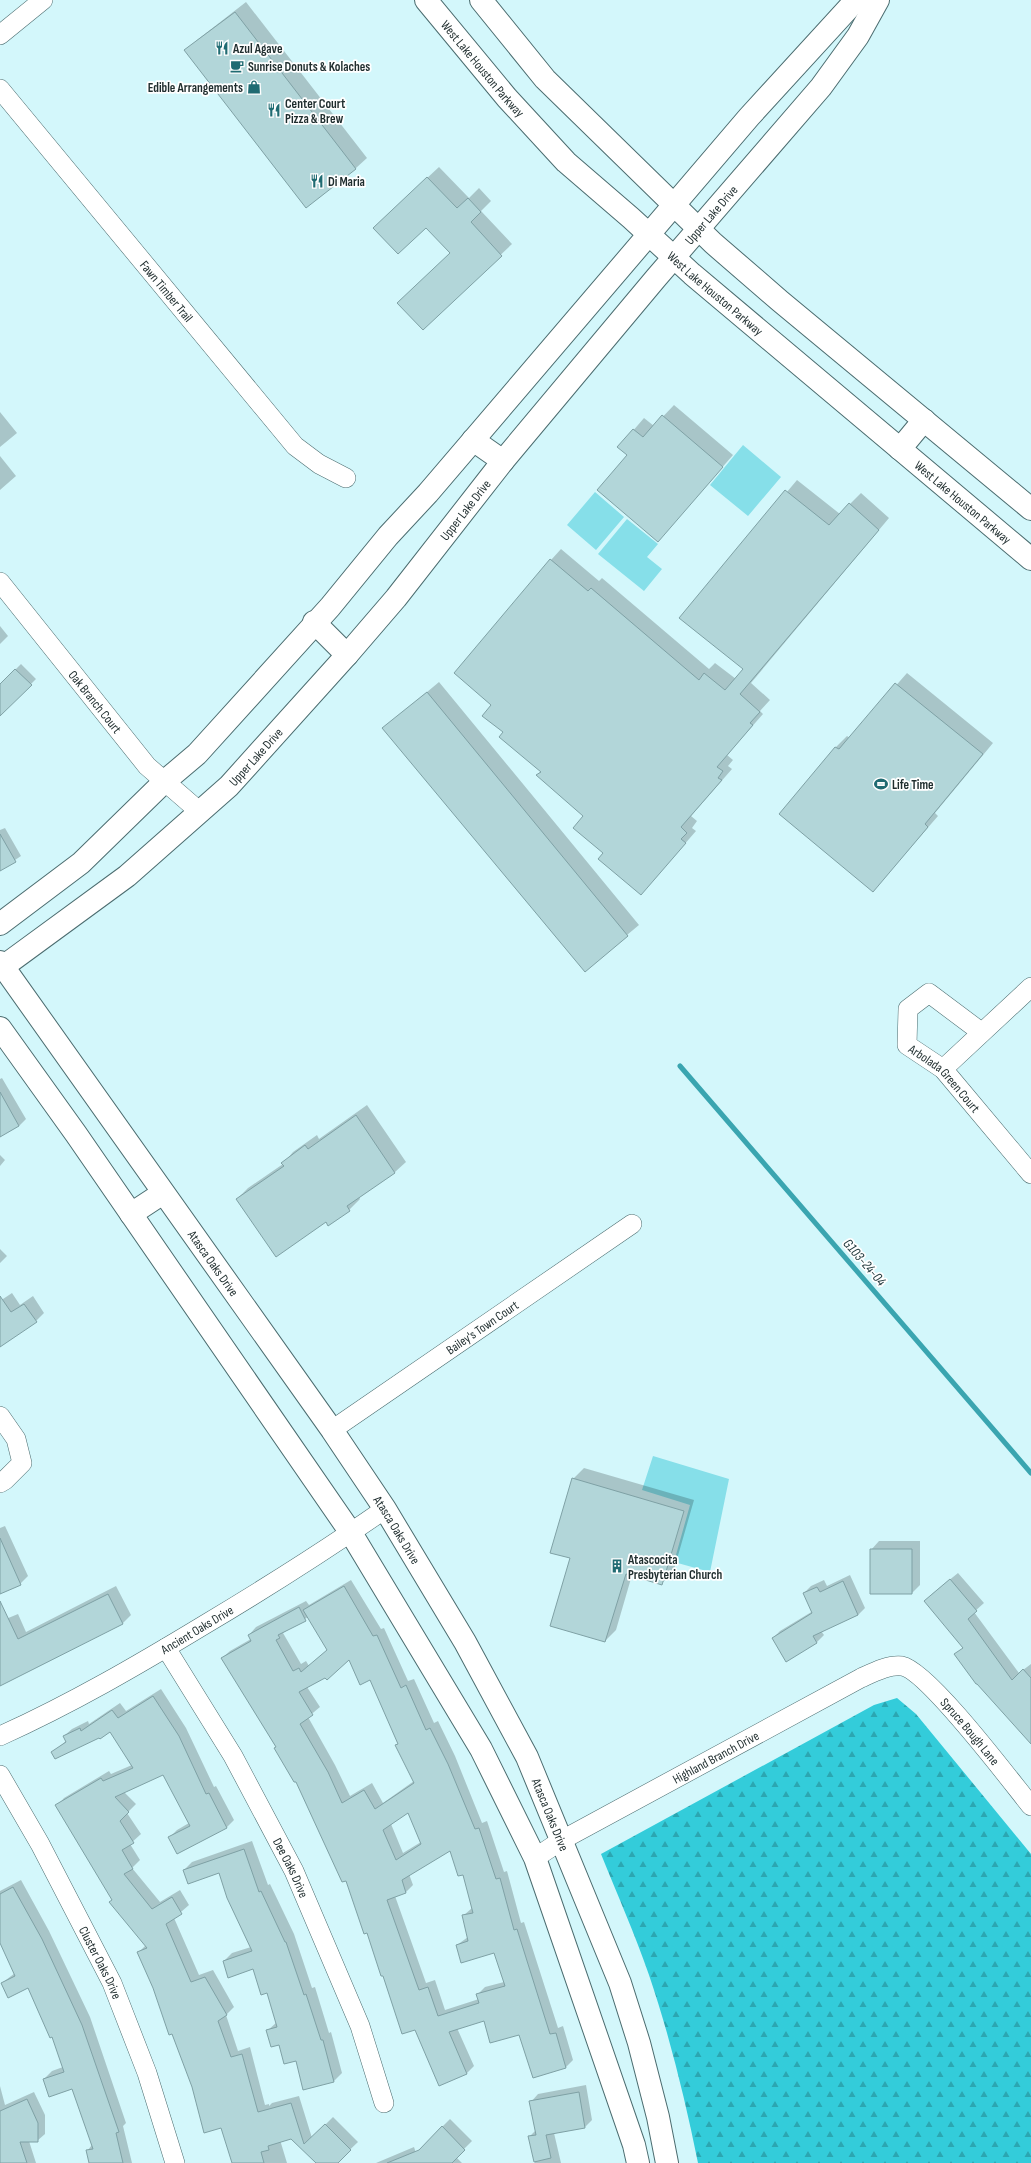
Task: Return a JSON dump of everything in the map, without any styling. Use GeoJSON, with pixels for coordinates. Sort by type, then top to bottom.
{"type":"FeatureCollection","features":[{"type":"Feature","properties":{"kind":"street"},"geometry":{"type":"LineString","coordinates":[[0,35],[43,0]]}},
{"type":"Feature","properties":{"kind":"street"},"geometry":{"type":"LineString","coordinates":[[481,0],[545,80],[673,205],[780,301],[1031,509]]}},
{"type":"Feature","properties":{"kind":"street"},"geometry":{"type":"LineString","coordinates":[[0,924],[82,863],[166,781],[197,754],[314,622],[330,607],[388,536],[428,493],[549,354],[673,205],[856,0]]}},
{"type":"Feature","properties":{"kind":"street","name":"Upper Lake Drive"},"geometry":{"type":"LineString","coordinates":[[1,966],[127,876],[229,786],[347,655],[396,598],[503,461],[674,258],[821,87],[858,36],[878,0]]}},
{"type":"Feature","properties":{"kind":"street","name":"West Lake Houston Parkway"},"geometry":{"type":"LineString","coordinates":[[430,1],[507,98],[566,162],[674,258],[820,383],[1031,559]]}},
{"type":"Feature","properties":{"kind":"street","name":"Fawn Timber Trail"},"geometry":{"type":"LineString","coordinates":[[0,89],[295,446],[318,464],[346,478]]}},
{"type":"Feature","properties":{"kind":"street"},"geometry":{"type":"LineString","coordinates":[[900,449],[924,420]]}},
{"type":"Feature","properties":{"kind":"street"},"geometry":{"type":"LineString","coordinates":[[473,440],[503,461]]}},
{"type":"Feature","properties":{"kind":"street","name":"Oak Branch Court"},"geometry":{"type":"LineString","coordinates":[[0,582],[147,766],[200,812]]}},
{"type":"Feature","properties":{"kind":"street"},"geometry":{"type":"LineString","coordinates":[[314,622],[347,655]]}},
{"type":"Feature","properties":{"kind":"street","name":"Atasca Oaks Drive"},"geometry":{"type":"LineString","coordinates":[[1,966],[332,1430],[385,1509],[492,1688],[527,1757],[620,1984],[639,2044],[658,2117],[667,2163]]}},
{"type":"Feature","properties":{"kind":"street"},"geometry":{"type":"LineString","coordinates":[[943,1069],[1031,987]]}},
{"type":"Feature","properties":{"kind":"street","name":"Arbolada Green Court"},"geometry":{"type":"LineString","coordinates":[[981,1032],[929,993],[908,1009],[907,1046],[943,1069],[1031,1174]]}},
{"type":"Feature","properties":{"kind":"street"},"geometry":{"type":"LineString","coordinates":[[0,1028],[132,1214],[350,1533],[481,1749],[535,1858],[634,2145],[638,2163]]}},
{"type":"Feature","properties":{"kind":"street"},"geometry":{"type":"LineString","coordinates":[[132,1214],[163,1193]]}},
{"type":"Feature","properties":{"kind":"street","name":"Bailey's Town Court"},"geometry":{"type":"LineString","coordinates":[[332,1430],[632,1224]]}},
{"type":"Feature","properties":{"kind":"street"},"geometry":{"type":"LineString","coordinates":[[0,1416],[16,1439],[22,1463],[0,1483]]}},
{"type":"Feature","properties":{"kind":"street","name":"Ancient Oaks Drive"},"geometry":{"type":"LineString","coordinates":[[0,1736],[76,1699],[166,1648],[273,1583],[385,1509]]}},
{"type":"Feature","properties":{"kind":"street","name":"Dee Oaks Drive"},"geometry":{"type":"LineString","coordinates":[[166,1648],[233,1756],[294,1871],[360,2026],[384,2103]]}},
{"type":"Feature","properties":{"kind":"street","name":"Highland Branch Drive"},"geometry":{"type":"LineString","coordinates":[[535,1858],[562,1840],[861,1678],[876,1671],[901,1666]]}},
{"type":"Feature","properties":{"kind":"street","name":"Spruce Bough Lane"},"geometry":{"type":"LineString","coordinates":[[901,1666],[918,1674],[938,1693],[1031,1806]]}},
{"type":"Feature","properties":{"kind":"street","name":"Cluster Oaks Drive"},"geometry":{"type":"LineString","coordinates":[[0,1775],[44,1850],[112,1983],[146,2074],[175,2163]]}},
{"type":"Feature","properties":{"kind":"green space"},"geometry":{"type":"Polygon","coordinates":[[[897,1698],[916,1714],[1031,1854],[1031,2163],[698,2163],[688,2115],[657,1998],[638,1944],[601,1854],[874,1705],[897,1698]]]}},
{"type":"Feature","properties":{"kind":"shaded area"},"geometry":{"type":"Polygon","coordinates":[[[743,445],[781,477],[748,516],[710,485],[743,445]]]}},
{"type":"Feature","properties":{"kind":"shaded area"},"geometry":{"type":"Polygon","coordinates":[[[595,492],[624,517],[596,550],[567,525],[595,492]]]}},
{"type":"Feature","properties":{"kind":"shaded area"},"geometry":{"type":"Polygon","coordinates":[[[627,519],[658,544],[647,557],[662,569],[644,591],[598,554],[627,519]]]}},
{"type":"Feature","properties":{"kind":"shaded area"},"geometry":{"type":"Polygon","coordinates":[[[653,1456],[729,1479],[710,1572],[674,1562],[690,1505],[642,1490],[653,1456]]]}},
{"type":"Feature","properties":{"kind":"building"},"geometry":{"type":"Polygon","coordinates":[[[235,12],[356,169],[306,208],[184,50],[235,12]]]}},
{"type":"Feature","properties":{"kind":"building"},"geometry":{"type":"Polygon","coordinates":[[[427,177],[457,208],[468,198],[481,212],[471,222],[502,256],[423,330],[397,303],[450,253],[426,228],[398,254],[373,228],[427,177]]]}},
{"type":"Feature","properties":{"kind":"building"},"geometry":{"type":"Polygon","coordinates":[[[662,415],[723,467],[658,542],[597,490],[627,455],[617,447],[633,429],[643,437],[662,415]]]}},
{"type":"Feature","properties":{"kind":"building"},"geometry":{"type":"Polygon","coordinates":[[[785,490],[829,525],[849,503],[879,530],[740,694],[760,712],[750,723],[753,725],[717,767],[723,771],[718,778],[722,780],[681,827],[687,833],[681,839],[686,843],[641,895],[598,859],[603,853],[573,828],[583,816],[536,775],[541,772],[499,737],[503,732],[482,716],[491,705],[454,673],[550,559],[588,591],[591,588],[699,680],[704,673],[725,690],[743,669],[679,618],[785,490]]]}},
{"type":"Feature","properties":{"kind":"building"},"geometry":{"type":"Polygon","coordinates":[[[15,669],[32,685],[0,716],[0,684],[15,669]]]}},
{"type":"Feature","properties":{"kind":"building","name":"Life Time"},"geometry":{"type":"Polygon","coordinates":[[[895,683],[983,754],[925,824],[928,827],[873,892],[779,814],[835,747],[839,749],[895,683]]]}},
{"type":"Feature","properties":{"kind":"building"},"geometry":{"type":"Polygon","coordinates":[[[427,692],[628,936],[585,972],[382,728],[427,692]]]}},
{"type":"Feature","properties":{"kind":"building"},"geometry":{"type":"Polygon","coordinates":[[[0,834],[16,862],[0,871],[0,834]]]}},
{"type":"Feature","properties":{"kind":"building"},"geometry":{"type":"Polygon","coordinates":[[[0,1092],[19,1126],[0,1137],[0,1092]]]}},
{"type":"Feature","properties":{"kind":"building"},"geometry":{"type":"Polygon","coordinates":[[[356,1115],[395,1173],[347,1206],[350,1211],[328,1226],[326,1222],[276,1257],[236,1199],[284,1166],[281,1163],[305,1145],[308,1149],[356,1115]]]}},
{"type":"Feature","properties":{"kind":"building"},"geometry":{"type":"Polygon","coordinates":[[[0,1296],[11,1312],[24,1304],[37,1322],[0,1347],[0,1296]]]}},
{"type":"Feature","properties":{"kind":"building","name":"Atascocita Presbyterian Church"},"geometry":{"type":"Polygon","coordinates":[[[572,1478],[684,1511],[662,1585],[626,1574],[605,1642],[550,1626],[570,1558],[550,1553],[572,1478]]]}},
{"type":"Feature","properties":{"kind":"building"},"geometry":{"type":"Polygon","coordinates":[[[0,1538],[21,1585],[0,1594],[0,1538]]]}},
{"type":"Feature","properties":{"kind":"building"},"geometry":{"type":"Polygon","coordinates":[[[870,1549],[912,1549],[912,1594],[870,1594],[870,1549]]]}},
{"type":"Feature","properties":{"kind":"building"},"geometry":{"type":"Polygon","coordinates":[[[950,1579],[977,1611],[968,1619],[1012,1680],[1023,1669],[1031,1678],[1031,1744],[976,1684],[954,1654],[963,1648],[924,1601],[950,1579]]]}},
{"type":"Feature","properties":{"kind":"building"},"geometry":{"type":"Polygon","coordinates":[[[843,1581],[858,1615],[813,1636],[817,1643],[786,1662],[772,1638],[812,1613],[803,1593],[817,1587],[820,1592],[843,1581]]]}},
{"type":"Feature","properties":{"kind":"building"},"geometry":{"type":"Polygon","coordinates":[[[344,1586],[373,1636],[377,1635],[401,1688],[406,1685],[426,1730],[430,1728],[448,1764],[475,1829],[479,1828],[496,1879],[500,1878],[514,1930],[517,1929],[550,2034],[556,2033],[566,2068],[533,2078],[519,2035],[490,2043],[484,2021],[449,2032],[467,2074],[439,2086],[415,2030],[402,2034],[383,1976],[381,1976],[367,1933],[364,1934],[346,1881],[342,1882],[296,1782],[294,1782],[274,1748],[276,1747],[221,1658],[251,1641],[248,1635],[299,1607],[306,1621],[278,1635],[280,1638],[276,1640],[293,1671],[299,1668],[301,1672],[327,1650],[303,1610],[344,1586]],[[349,1660],[327,1680],[325,1678],[299,1692],[313,1715],[300,1724],[328,1772],[342,1803],[364,1790],[375,1809],[414,1783],[395,1745],[398,1744],[370,1680],[360,1685],[349,1660]],[[408,1813],[383,1830],[396,1860],[421,1844],[408,1813]],[[450,1851],[402,1880],[406,1893],[387,1900],[419,1990],[428,1987],[438,2016],[479,2003],[476,1994],[505,1986],[494,1953],[461,1963],[456,1945],[468,1941],[462,1915],[473,1913],[463,1875],[458,1876],[450,1851]]]}},
{"type":"Feature","properties":{"kind":"building"},"geometry":{"type":"Polygon","coordinates":[[[108,1594],[123,1624],[0,1686],[0,1601],[18,1639],[108,1594]]]}},
{"type":"Feature","properties":{"kind":"building"},"geometry":{"type":"Polygon","coordinates":[[[153,1696],[179,1736],[206,1794],[209,1793],[227,1828],[177,1854],[168,1837],[190,1826],[163,1775],[115,1797],[129,1812],[120,1821],[134,1843],[122,1850],[133,1869],[124,1874],[152,1909],[172,1897],[182,1914],[166,1924],[191,1982],[205,1977],[227,2015],[218,2021],[231,2057],[242,2054],[258,2112],[291,2103],[304,2144],[325,2124],[351,2150],[338,2163],[316,2163],[291,2139],[268,2146],[269,2150],[261,2152],[264,2163],[232,2163],[221,2128],[204,2133],[192,2087],[172,2034],[169,2035],[153,1988],[137,1952],[147,1948],[109,1902],[112,1900],[55,1805],[101,1778],[103,1781],[133,1768],[110,1732],[100,1739],[99,1738],[55,1759],[51,1752],[66,1742],[63,1736],[80,1728],[81,1731],[112,1710],[118,1718],[153,1696]]]}},
{"type":"Feature","properties":{"kind":"building"},"geometry":{"type":"Polygon","coordinates":[[[244,1849],[259,1892],[261,1891],[286,1942],[304,1995],[306,1994],[321,2040],[323,2040],[334,2082],[303,2090],[296,2061],[284,2064],[279,2045],[271,2047],[266,2030],[277,2027],[267,1993],[261,1995],[253,1969],[228,1978],[223,1961],[252,1951],[227,1898],[219,1873],[188,1884],[183,1870],[244,1849]]]}},
{"type":"Feature","properties":{"kind":"building"},"geometry":{"type":"Polygon","coordinates":[[[13,1887],[42,1939],[82,2025],[119,2132],[116,2133],[123,2163],[89,2163],[86,2150],[93,2149],[72,2089],[49,2097],[43,2079],[64,2072],[52,2037],[50,2038],[28,1988],[8,1998],[1,1983],[15,1976],[0,1943],[0,1894],[13,1887]]]}},
{"type":"Feature","properties":{"kind":"building"},"geometry":{"type":"Polygon","coordinates":[[[579,2092],[585,2128],[546,2135],[551,2158],[534,2162],[528,2136],[536,2135],[529,2101],[579,2092]]]}},
{"type":"Feature","properties":{"kind":"building"},"geometry":{"type":"Polygon","coordinates":[[[27,2099],[38,2123],[38,2142],[20,2142],[27,2163],[0,2163],[0,2111],[27,2099]]]}},
{"type":"Feature","properties":{"kind":"building"},"geometry":{"type":"Polygon","coordinates":[[[442,2126],[465,2150],[452,2163],[387,2163],[419,2150],[442,2126]]]}},
{"type":"Feature","properties":{"kind":"waterway","name":"G103-24-04"},"geometry":{"type":"LineString","coordinates":[[680,1066],[1031,1473]]}},
{"type":"Feature","properties":{"kind":"place","name":"Azul Agave"},"geometry":{"type":"Point","coordinates":[222,48]}},
{"type":"Feature","properties":{"kind":"place","name":"Sunrise Donuts & Kolaches"},"geometry":{"type":"Point","coordinates":[237,66]}},
{"type":"Feature","properties":{"kind":"place","name":"Edible Arrangements"},"geometry":{"type":"Point","coordinates":[254,87]}},
{"type":"Feature","properties":{"kind":"place","name":"Center Court Pizza & Brew"},"geometry":{"type":"Point","coordinates":[274,110]}},
{"type":"Feature","properties":{"kind":"place","name":"Di Maria"},"geometry":{"type":"Point","coordinates":[317,181]}},
{"type":"Feature","properties":{"kind":"place","name":"Life Time"},"geometry":{"type":"Point","coordinates":[881,784]}},
{"type":"Feature","properties":{"kind":"place","name":"Atascocita Presbyterian Church"},"geometry":{"type":"Point","coordinates":[617,1566]}}]}
